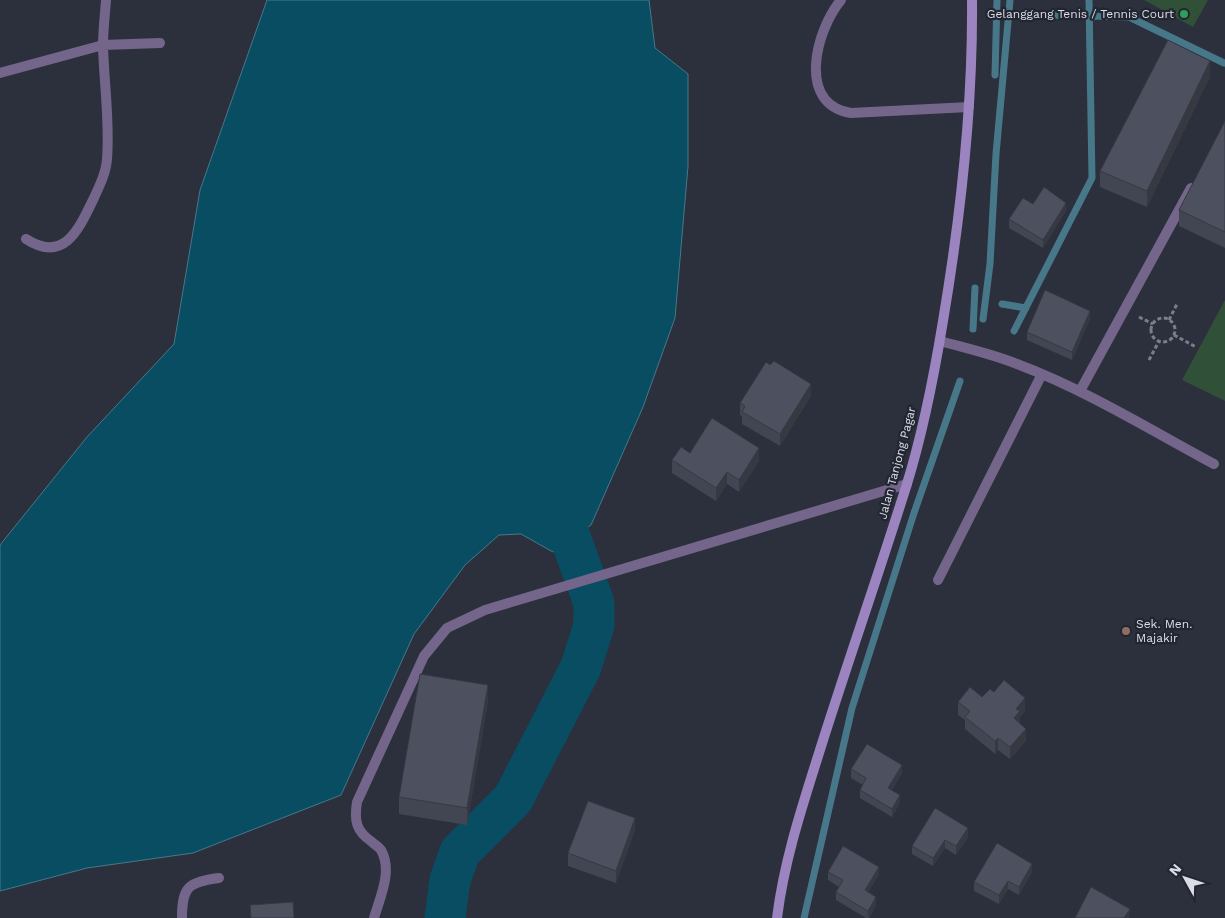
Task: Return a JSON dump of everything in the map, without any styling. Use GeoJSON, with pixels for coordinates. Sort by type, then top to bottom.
{"type":"FeatureCollection","features":[{"type":"Feature","properties":{"kind":"main road","name":"Jalan Tanjong Pagar"},"geometry":{"type":"LineString","coordinates":[[777,918],[782,883],[797,824],[907,484],[940,341],[961,203],[972,63],[972,0]]}},
{"type":"Feature","properties":{"kind":"street"},"geometry":{"type":"LineString","coordinates":[[26,239],[36,245],[49,248],[68,241],[78,229],[101,183],[107,161],[108,114],[104,45],[106,0]]}},
{"type":"Feature","properties":{"kind":"street"},"geometry":{"type":"LineString","coordinates":[[841,0],[823,30],[817,54],[817,75],[820,93],[829,105],[839,111],[851,112],[969,108]]}},
{"type":"Feature","properties":{"kind":"street"},"geometry":{"type":"LineString","coordinates":[[0,73],[104,45],[160,43]]}},
{"type":"Feature","properties":{"kind":"street"},"geometry":{"type":"LineString","coordinates":[[1080,391],[1197,177]]}},
{"type":"Feature","properties":{"kind":"street"},"geometry":{"type":"LineString","coordinates":[[940,341],[996,356],[1080,391],[1214,464]]}},
{"type":"Feature","properties":{"kind":"street"},"geometry":{"type":"LineString","coordinates":[[938,580],[1042,374]]}},
{"type":"Feature","properties":{"kind":"street"},"geometry":{"type":"LineString","coordinates":[[374,918],[386,879],[384,860],[380,849],[358,830],[355,819],[358,802],[424,656],[447,628],[485,610],[907,484]]}},
{"type":"Feature","properties":{"kind":"street"},"geometry":{"type":"LineString","coordinates":[[182,918],[182,899],[187,888],[200,881],[219,878]]}},
{"type":"Feature","properties":{"kind":"path"},"geometry":{"type":"LineString","coordinates":[[1169,320],[1178,304]]}},
{"type":"Feature","properties":{"kind":"path"},"geometry":{"type":"LineString","coordinates":[[1134,314],[1153,324]]}},
{"type":"Feature","properties":{"kind":"path"},"geometry":{"type":"LineString","coordinates":[[1160,319],[1169,320],[1174,325],[1174,335],[1167,342],[1159,341],[1153,336],[1153,324],[1160,319]]}},
{"type":"Feature","properties":{"kind":"path"},"geometry":{"type":"LineString","coordinates":[[1174,335],[1196,347]]}},
{"type":"Feature","properties":{"kind":"path"},"geometry":{"type":"LineString","coordinates":[[1149,360],[1159,341]]}},
{"type":"Feature","properties":{"kind":"green space","name":"Gelanggang Tenis / Tennis Court"},"geometry":{"type":"Polygon","coordinates":[[[1144,0],[1208,0],[1193,27],[1144,0]]]}},
{"type":"Feature","properties":{"kind":"green space"},"geometry":{"type":"Polygon","coordinates":[[[1225,300],[1225,401],[1182,380],[1225,300]]]}},
{"type":"Feature","properties":{"kind":"water"},"geometry":{"type":"Polygon","coordinates":[[[267,0],[649,0],[655,48],[688,74],[688,166],[675,318],[643,407],[591,525],[553,552],[521,534],[499,535],[465,565],[414,634],[341,795],[193,853],[87,868],[0,891],[0,545],[87,437],[174,344],[200,190],[267,0]]]}},
{"type":"Feature","properties":{"kind":"building"},"geometry":{"type":"Polygon","coordinates":[[[1168,40],[1210,61],[1147,191],[1100,171],[1168,40]]]}},
{"type":"Feature","properties":{"kind":"building"},"geometry":{"type":"Polygon","coordinates":[[[1225,121],[1225,232],[1179,210],[1225,121]]]}},
{"type":"Feature","properties":{"kind":"building"},"geometry":{"type":"Polygon","coordinates":[[[1044,187],[1066,203],[1043,240],[1009,219],[1023,198],[1033,204],[1044,187]]]}},
{"type":"Feature","properties":{"kind":"building"},"geometry":{"type":"Polygon","coordinates":[[[1045,290],[1090,311],[1072,352],[1027,332],[1045,290]]]}},
{"type":"Feature","properties":{"kind":"building"},"geometry":{"type":"Polygon","coordinates":[[[774,361],[811,384],[780,434],[742,412],[745,406],[740,403],[766,362],[770,365],[774,361]]]}},
{"type":"Feature","properties":{"kind":"building"},"geometry":{"type":"Polygon","coordinates":[[[712,418],[759,448],[739,480],[727,472],[716,488],[672,460],[681,447],[690,453],[712,418]]]}},
{"type":"Feature","properties":{"kind":"building"},"geometry":{"type":"Polygon","coordinates":[[[420,674],[488,685],[467,808],[399,797],[420,674]]]}},
{"type":"Feature","properties":{"kind":"building"},"geometry":{"type":"Polygon","coordinates":[[[1004,680],[1025,698],[1016,709],[1020,711],[1014,718],[1026,729],[1010,747],[998,738],[995,741],[965,717],[970,711],[958,702],[970,687],[982,697],[990,689],[994,692],[1004,680]]]}},
{"type":"Feature","properties":{"kind":"building"},"geometry":{"type":"Polygon","coordinates":[[[867,744],[902,765],[888,788],[900,795],[892,809],[860,790],[866,778],[851,769],[867,744]]]}},
{"type":"Feature","properties":{"kind":"building"},"geometry":{"type":"Polygon","coordinates":[[[588,801],[635,818],[616,871],[568,853],[588,801]]]}},
{"type":"Feature","properties":{"kind":"building"},"geometry":{"type":"Polygon","coordinates":[[[935,808],[968,828],[956,846],[945,840],[933,858],[912,846],[935,808]]]}},
{"type":"Feature","properties":{"kind":"building"},"geometry":{"type":"Polygon","coordinates":[[[997,843],[1032,864],[1019,887],[1008,881],[999,895],[974,882],[997,843]]]}},
{"type":"Feature","properties":{"kind":"building"},"geometry":{"type":"Polygon","coordinates":[[[843,846],[879,867],[865,890],[876,897],[868,911],[836,892],[843,880],[828,872],[843,846]]]}},
{"type":"Feature","properties":{"kind":"building"},"geometry":{"type":"Polygon","coordinates":[[[1091,887],[1130,909],[1124,918],[1075,918],[1091,887]]]}},
{"type":"Feature","properties":{"kind":"building"},"geometry":{"type":"Polygon","coordinates":[[[293,902],[294,918],[251,918],[250,905],[293,902]]]}},
{"type":"Feature","properties":{"kind":"waterway"},"geometry":{"type":"LineString","coordinates":[[995,75],[997,0]]}},
{"type":"Feature","properties":{"kind":"waterway"},"geometry":{"type":"LineString","coordinates":[[983,319],[990,264],[996,154],[1010,0]]}},
{"type":"Feature","properties":{"kind":"waterway"},"geometry":{"type":"LineString","coordinates":[[1014,331],[1092,178],[1089,0]]}},
{"type":"Feature","properties":{"kind":"waterway"},"geometry":{"type":"LineString","coordinates":[[1010,14],[1129,17],[1224,63]]}},
{"type":"Feature","properties":{"kind":"waterway"},"geometry":{"type":"LineString","coordinates":[[973,329],[975,288]]}},
{"type":"Feature","properties":{"kind":"waterway"},"geometry":{"type":"LineString","coordinates":[[1002,304],[1026,308]]}},
{"type":"Feature","properties":{"kind":"waterway"},"geometry":{"type":"LineString","coordinates":[[804,918],[852,708],[914,513],[960,381]]}},
{"type":"Feature","properties":{"kind":"waterway"},"geometry":{"type":"LineString","coordinates":[[445,918],[450,880],[460,852],[513,799],[581,667],[594,625],[594,603],[564,520],[536,499]]}},
{"type":"Feature","properties":{"kind":"place","name":"Gelanggang Tenis / Tennis Court"},"geometry":{"type":"Point","coordinates":[1184,14]}},
{"type":"Feature","properties":{"kind":"place","name":"Sek. Men. Majakir"},"geometry":{"type":"Point","coordinates":[1126,631]}}]}
